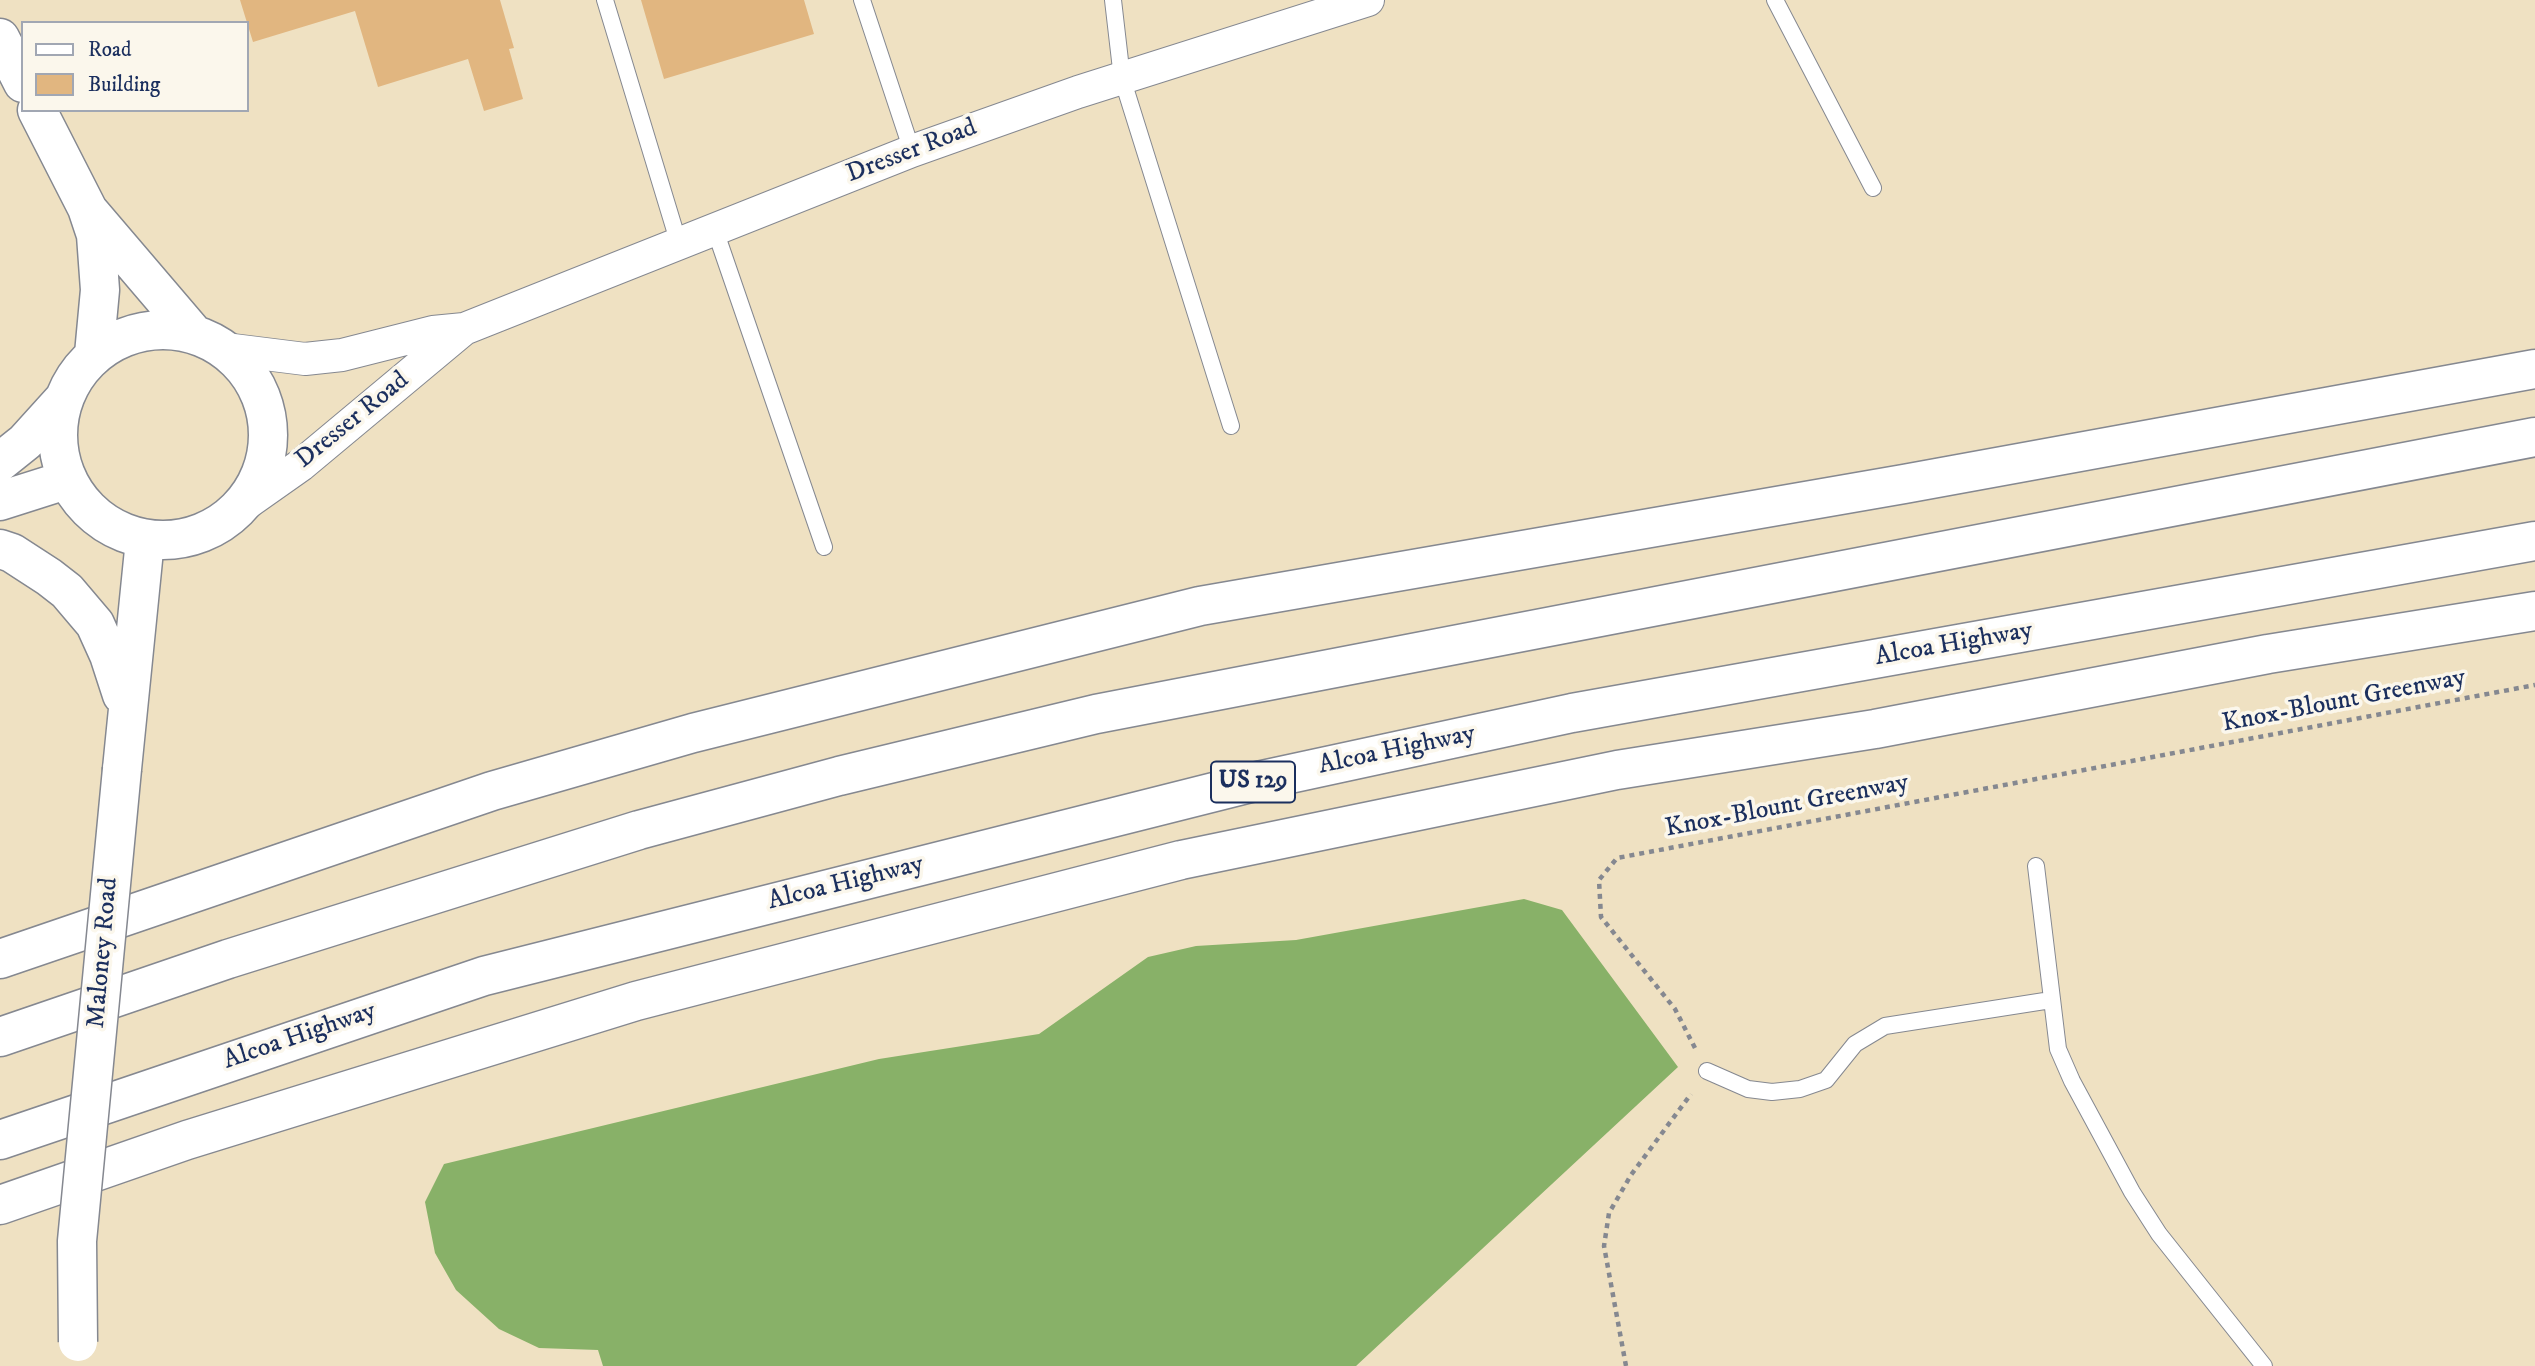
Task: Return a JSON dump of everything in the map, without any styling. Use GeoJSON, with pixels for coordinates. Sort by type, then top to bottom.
{"type":"FeatureCollection","features":[{"type":"Feature","properties":{"kind":"main road"},"geometry":{"type":"LineString","coordinates":[[0,38],[21,79]]}},
{"type":"Feature","properties":{"kind":"main road"},"geometry":{"type":"LineString","coordinates":[[38,112],[87,208],[96,235],[100,290],[99,330],[94,354]]}},
{"type":"Feature","properties":{"kind":"main road"},"geometry":{"type":"LineString","coordinates":[[87,208],[209,341],[250,375],[265,408],[268,443],[260,478],[240,508],[212,530],[179,540],[145,540],[113,529],[86,508],[66,480],[57,447],[59,412],[71,380],[94,354],[122,336],[158,329],[209,341]]}},
{"type":"Feature","properties":{"kind":"main road"},"geometry":{"type":"LineString","coordinates":[[0,960],[506,787],[693,733],[1200,606],[1878,489],[2535,369]]}},
{"type":"Feature","properties":{"kind":"main road"},"geometry":{"type":"LineString","coordinates":[[0,462],[25,442],[63,400]]}},
{"type":"Feature","properties":{"kind":"main road"},"geometry":{"type":"LineString","coordinates":[[0,1037],[228,959],[639,830],[839,776],[1083,717],[2535,437]]}},
{"type":"Feature","properties":{"kind":"main road"},"geometry":{"type":"LineString","coordinates":[[0,502],[66,480]]}},
{"type":"Feature","properties":{"kind":"main road","name":"Maloney Road"},"geometry":{"type":"LineString","coordinates":[[78,1354],[77,1241],[126,707],[145,540]]}},
{"type":"Feature","properties":{"kind":"main road","name":"Alcoa Highway"},"geometry":{"type":"LineString","coordinates":[[0,1140],[484,976],[1262,780],[1572,713],[2535,541]]}},
{"type":"Feature","properties":{"kind":"main road"},"geometry":{"type":"LineString","coordinates":[[0,549],[12,553],[67,591],[95,624],[110,655],[126,707]]}},
{"type":"Feature","properties":{"kind":"main road"},"geometry":{"type":"LineString","coordinates":[[0,1205],[187,1140],[624,1005],[1181,860],[1617,770],[1875,729],[2268,654],[2535,611]]}},
{"type":"Feature","properties":{"kind":"street","name":"Dresser Road"},"geometry":{"type":"LineString","coordinates":[[209,341],[305,359],[342,355],[433,332],[464,329],[912,151],[1122,78],[1368,0]]}},
{"type":"Feature","properties":{"kind":"street","name":"Dresser Road"},"geometry":{"type":"LineString","coordinates":[[240,508],[301,465],[464,329]]}},
{"type":"Feature","properties":{"kind":"lane"},"geometry":{"type":"LineString","coordinates":[[605,0],[680,244]]}},
{"type":"Feature","properties":{"kind":"lane"},"geometry":{"type":"LineString","coordinates":[[862,0],[912,151]]}},
{"type":"Feature","properties":{"kind":"lane"},"geometry":{"type":"LineString","coordinates":[[1113,0],[1122,78],[1231,426]]}},
{"type":"Feature","properties":{"kind":"lane"},"geometry":{"type":"LineString","coordinates":[[1775,0],[1873,188]]}},
{"type":"Feature","properties":{"kind":"lane"},"geometry":{"type":"LineString","coordinates":[[715,230],[824,547]]}},
{"type":"Feature","properties":{"kind":"lane"},"geometry":{"type":"LineString","coordinates":[[2036,866],[2058,1049],[2132,1192],[2158,1234],[2264,1366]]}},
{"type":"Feature","properties":{"kind":"lane"},"geometry":{"type":"LineString","coordinates":[[1707,1071],[1748,1089],[1772,1092],[1800,1089],[1826,1080],[1855,1044],[1885,1026],[2051,1000]]}},
{"type":"Feature","properties":{"kind":"path","name":"Knox-Blount Greenway"},"geometry":{"type":"LineString","coordinates":[[1707,1071],[1675,1009],[1601,917],[1598,880],[1617,858],[2535,685]]}},
{"type":"Feature","properties":{"kind":"path"},"geometry":{"type":"LineString","coordinates":[[1626,1366],[1604,1246],[1609,1213],[1631,1175],[1707,1071]]}},
{"type":"Feature","properties":{"kind":"green space"},"geometry":{"type":"Polygon","coordinates":[[[1524,899],[1562,910],[1678,1067],[1356,1366],[603,1366],[598,1350],[539,1348],[499,1329],[456,1290],[435,1253],[425,1202],[444,1164],[879,1059],[1039,1034],[1148,957],[1196,946],[1296,940],[1524,899]]]}},
{"type":"Feature","properties":{"kind":"building"},"geometry":{"type":"Polygon","coordinates":[[[240,0],[500,0],[514,48],[509,49],[523,99],[484,111],[468,59],[378,87],[355,11],[253,42],[240,0]]]}},
{"type":"Feature","properties":{"kind":"building"},"geometry":{"type":"Polygon","coordinates":[[[641,0],[804,0],[814,34],[664,79],[641,0]]]}}]}
